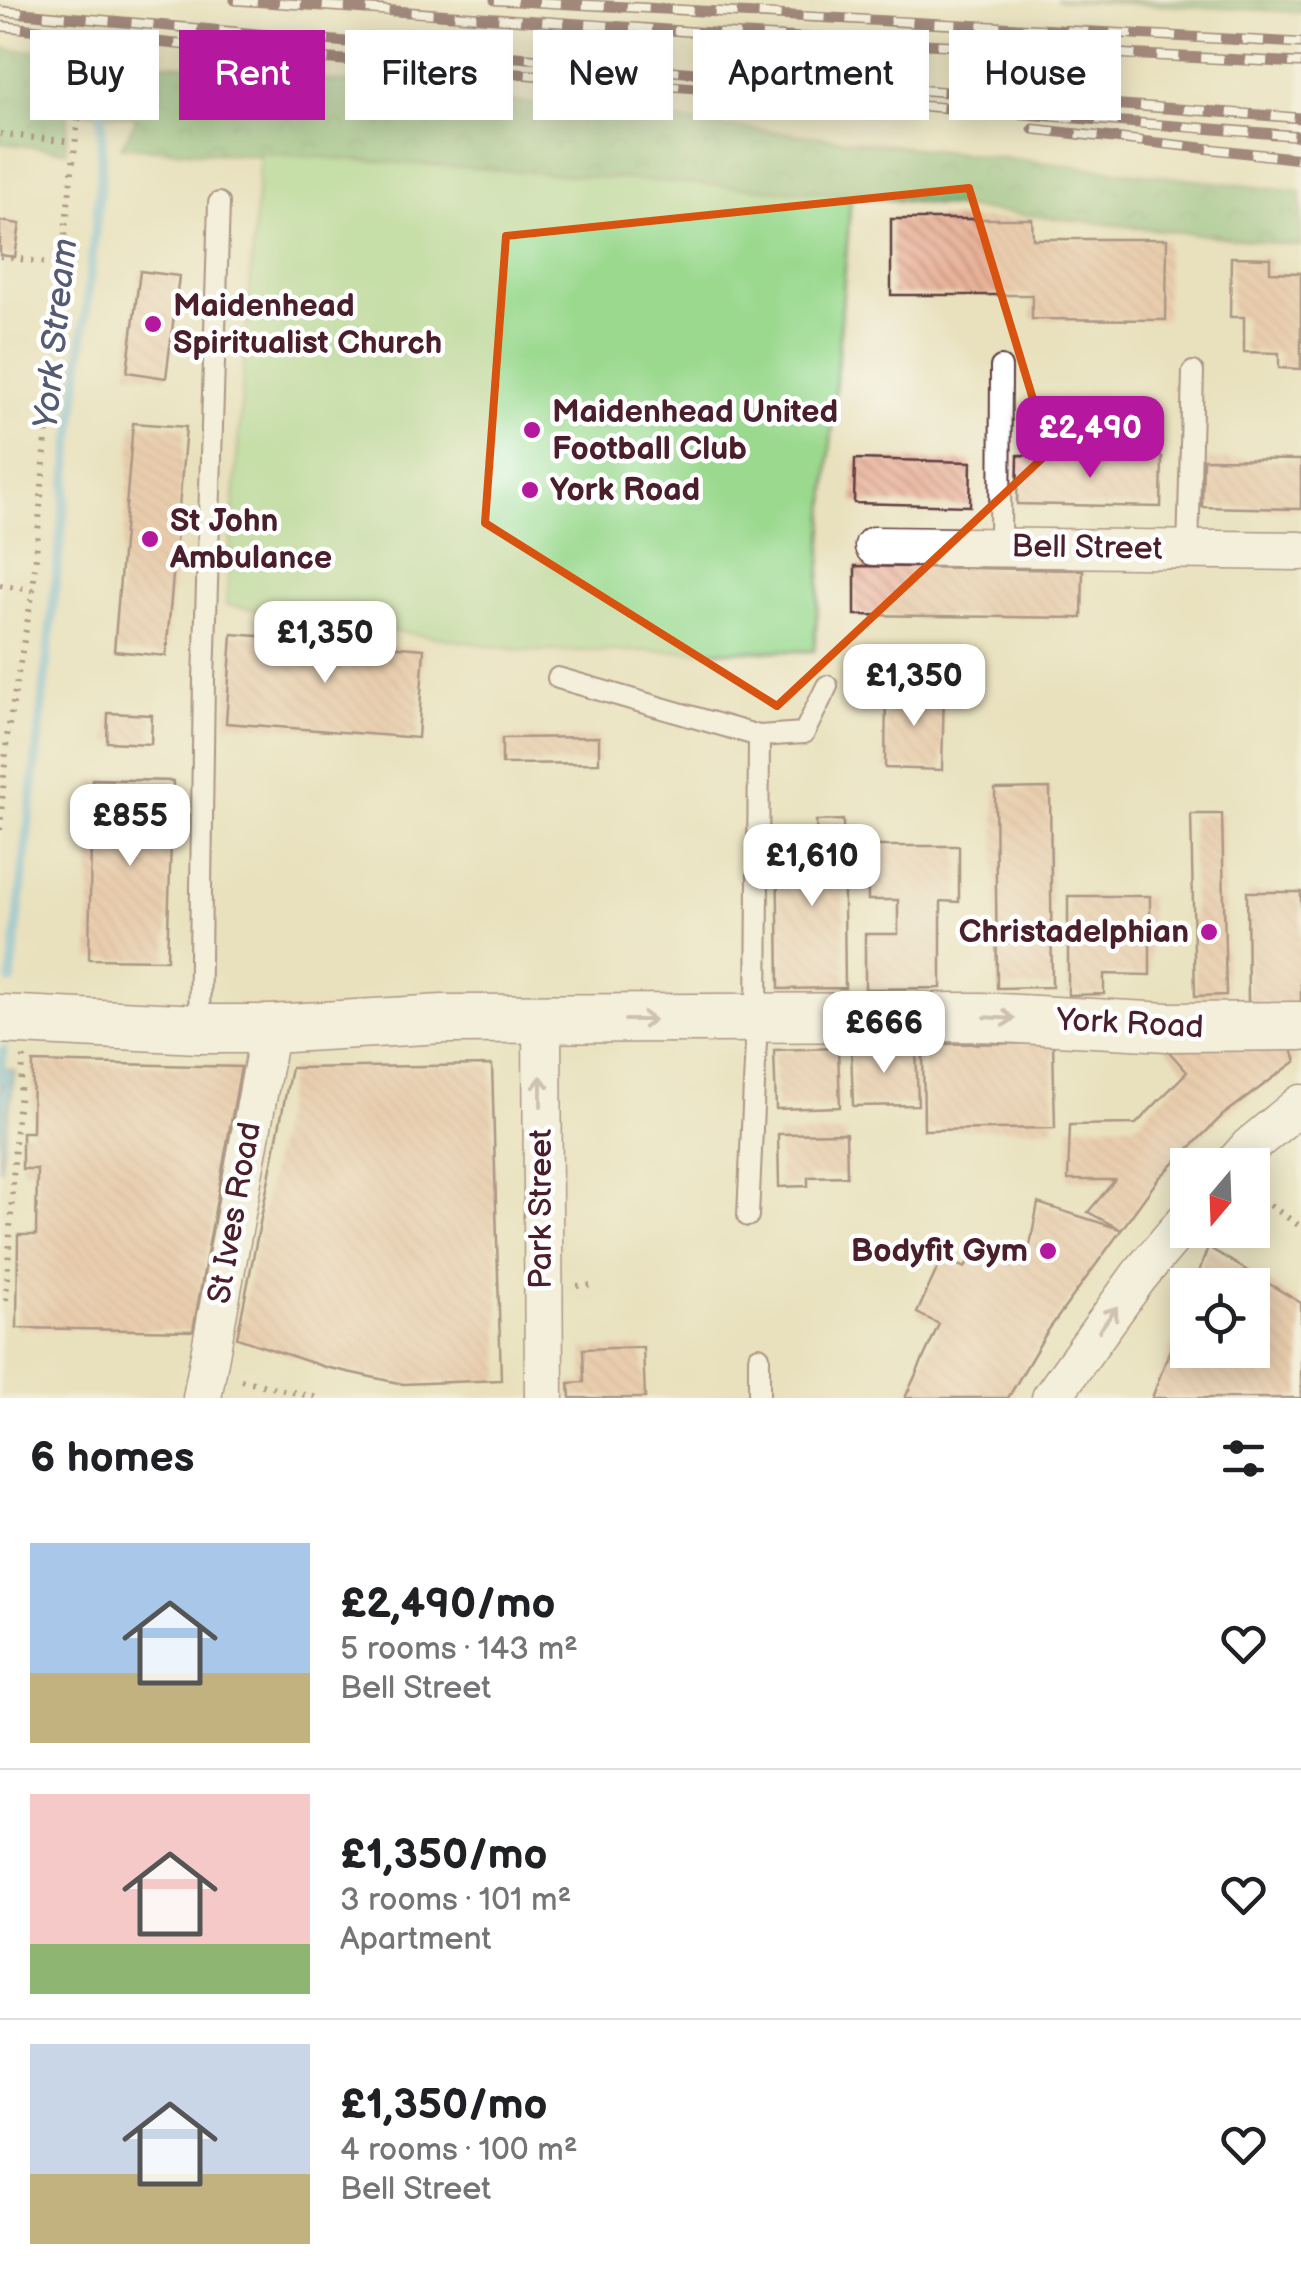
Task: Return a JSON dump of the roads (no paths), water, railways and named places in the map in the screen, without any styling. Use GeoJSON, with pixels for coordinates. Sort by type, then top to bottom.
{"type":"FeatureCollection","features":[{"type":"Feature","properties":{"kind":"street","name":"Bell Street"},"geometry":{"type":"LineString","coordinates":[[874,546],[1301,550]]}},
{"type":"Feature","properties":{"kind":"street","name":"York Road"},"geometry":{"type":"LineString","coordinates":[[14,1020],[270,1029],[444,1020],[981,1016],[1168,1027],[1301,1026]]}},
{"type":"Feature","properties":{"kind":"street","name":"Park Street"},"geometry":{"type":"LineString","coordinates":[[542,1020],[544,1398]]}},
{"type":"Feature","properties":{"kind":"street","name":"St Ives Road"},"geometry":{"type":"LineString","coordinates":[[204,1385],[270,1029]]}},
{"type":"Feature","properties":{"kind":"street"},"geometry":{"type":"LineString","coordinates":[[1248,1148],[1301,1104]]}},
{"type":"Feature","properties":{"kind":"street"},"geometry":{"type":"LineString","coordinates":[[1051,1398],[1170,1239]]}},
{"type":"Feature","properties":{"kind":"lane"},"geometry":{"type":"LineString","coordinates":[[198,1029],[219,203]]}},
{"type":"Feature","properties":{"kind":"lane"},"geometry":{"type":"LineString","coordinates":[[1000,546],[1001,367]]}},
{"type":"Feature","properties":{"kind":"lane"},"geometry":{"type":"LineString","coordinates":[[1188,551],[1193,372]]}},
{"type":"Feature","properties":{"kind":"lane"},"geometry":{"type":"LineString","coordinates":[[558,678],[759,736],[804,733],[827,686]]}},
{"type":"Feature","properties":{"kind":"lane"},"geometry":{"type":"LineString","coordinates":[[748,1216],[758,1020],[759,736]]}},
{"type":"Feature","properties":{"kind":"lane"},"geometry":{"type":"LineString","coordinates":[[758,1356],[759,1398]]}},
{"type":"Feature","properties":{"kind":"water"},"geometry":{"type":"Polygon","coordinates":[[[0,1068],[15,1071],[0,1170],[0,1068]]]}},
{"type":"Feature","properties":{"kind":"waterway","name":"York Stream"},"geometry":{"type":"LineString","coordinates":[[11,981],[101,177],[102,120]]}},
{"type":"Feature","properties":{"kind":"waterway","name":"York Stream"},"geometry":{"type":"LineString","coordinates":[[0,1077],[3,1050]]}},
{"type":"Feature","properties":{"kind":"railway"},"geometry":{"type":"LineString","coordinates":[[235,0],[726,34],[1301,63]]}},
{"type":"Feature","properties":{"kind":"railway"},"geometry":{"type":"LineString","coordinates":[[495,0],[1301,43]]}},
{"type":"Feature","properties":{"kind":"railway"},"geometry":{"type":"LineString","coordinates":[[0,11],[718,75],[1301,118]]}},
{"type":"Feature","properties":{"kind":"railway"},"geometry":{"type":"LineString","coordinates":[[0,26],[293,56],[1301,136]]}},
{"type":"Feature","properties":{"kind":"railway"},"geometry":{"type":"LineString","coordinates":[[1033,129],[1301,159]]}},
{"type":"Feature","properties":{"kind":"place","name":"Maidenhead Spiritualist Church"},"geometry":{"type":"Point","coordinates":[153,324]}},
{"type":"Feature","properties":{"kind":"place","name":"Maidenhead United Football Club"},"geometry":{"type":"Point","coordinates":[532,430]}},
{"type":"Feature","properties":{"kind":"place","name":"York Road"},"geometry":{"type":"Point","coordinates":[530,490]}},
{"type":"Feature","properties":{"kind":"place","name":"St John Ambulance"},"geometry":{"type":"Point","coordinates":[150,539]}},
{"type":"Feature","properties":{"kind":"place","name":"Christadelphian"},"geometry":{"type":"Point","coordinates":[1209,932]}},
{"type":"Feature","properties":{"kind":"place","name":"Bodyfit Gym"},"geometry":{"type":"Point","coordinates":[1048,1251]}}]}
